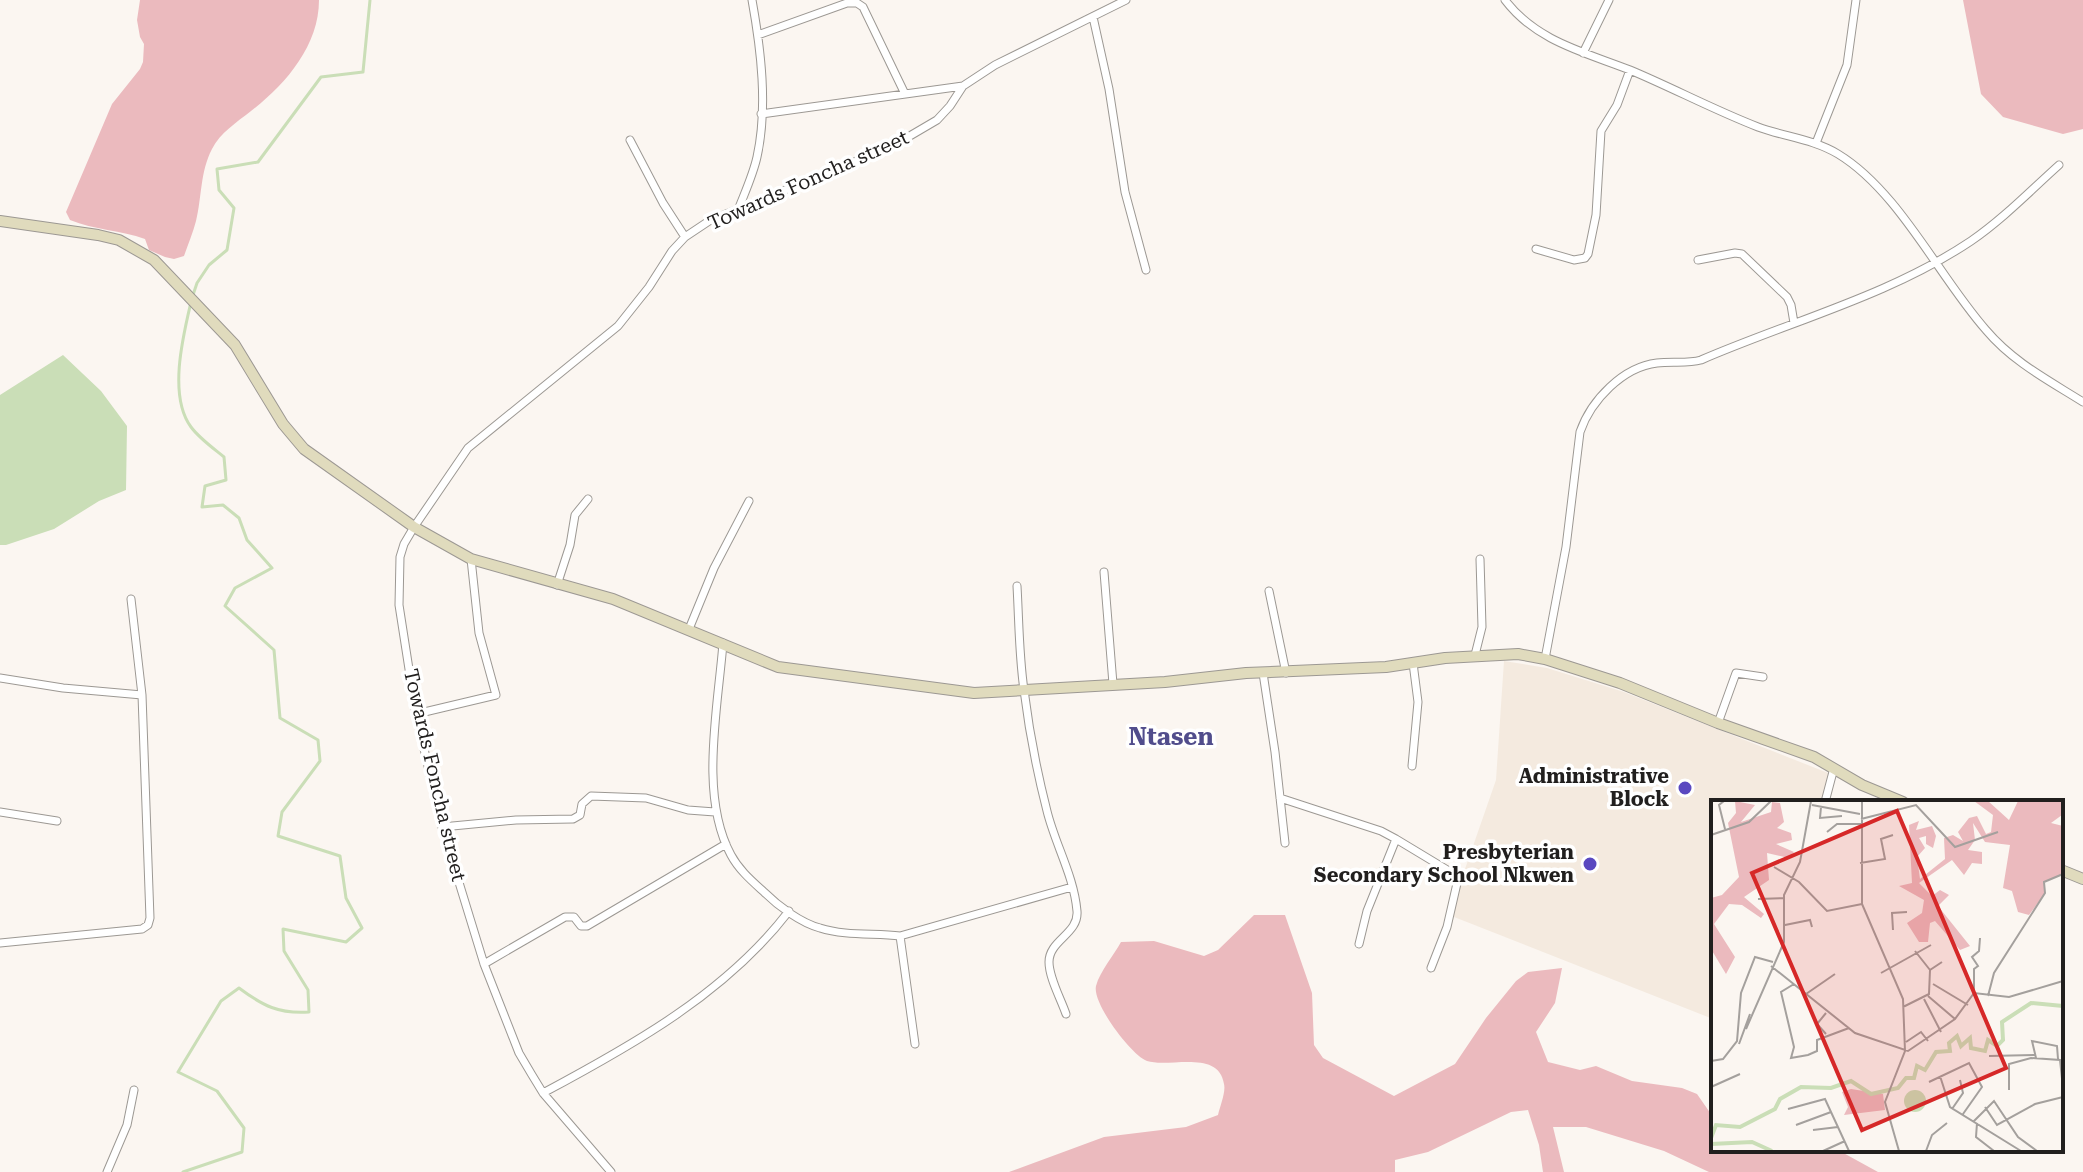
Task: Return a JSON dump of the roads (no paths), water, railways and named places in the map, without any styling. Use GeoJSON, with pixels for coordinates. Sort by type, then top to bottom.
{"type":"FeatureCollection","features":[{"type":"Feature","properties":{"kind":"street"},"geometry":{"type":"LineString","coordinates":[[738,210],[757,158],[761,114],[758,35],[752,0]]}},
{"type":"Feature","properties":{"kind":"street","name":"Towards Foncha street"},"geometry":{"type":"LineString","coordinates":[[611,1172],[543,1093],[519,1053],[484,964],[442,827],[416,714],[399,605],[398,580],[404,544],[468,448],[618,326],[685,237],[709,221],[891,147],[922,129],[950,106],[963,86],[995,65],[1126,0]]}},
{"type":"Feature","properties":{"kind":"street"},"geometry":{"type":"LineString","coordinates":[[1505,0],[1517,15],[1562,45],[1630,70],[1755,126],[1816,143],[1839,154],[1876,185],[1970,311],[2006,352],[2083,402]]}},
{"type":"Feature","properties":{"kind":"street"},"geometry":{"type":"LineString","coordinates":[[1583,53],[1609,0]]}},
{"type":"Feature","properties":{"kind":"street"},"geometry":{"type":"LineString","coordinates":[[1816,143],[1847,65],[1856,0]]}},
{"type":"Feature","properties":{"kind":"street"},"geometry":{"type":"LineString","coordinates":[[758,35],[847,3],[857,3],[863,7],[905,94]]}},
{"type":"Feature","properties":{"kind":"street"},"geometry":{"type":"LineString","coordinates":[[1093,17],[1109,89],[1125,192],[1146,270]]}},
{"type":"Feature","properties":{"kind":"street"},"geometry":{"type":"LineString","coordinates":[[1536,249],[1574,260],[1585,258],[1588,254],[1596,215],[1601,131],[1617,105],[1630,70]]}},
{"type":"Feature","properties":{"kind":"street"},"geometry":{"type":"LineString","coordinates":[[761,114],[963,86]]}},
{"type":"Feature","properties":{"kind":"street"},"geometry":{"type":"LineString","coordinates":[[630,140],[685,237]]}},
{"type":"Feature","properties":{"kind":"street"},"geometry":{"type":"LineString","coordinates":[[1545,659],[1566,547],[1580,432],[1600,397],[1625,374],[1637,368],[1662,362],[1693,362],[1880,290],[1994,224],[2059,165]]}},
{"type":"Feature","properties":{"kind":"street"},"geometry":{"type":"LineString","coordinates":[[0,221],[119,240],[154,260],[235,345],[293,438],[414,527],[471,559],[613,599],[764,662],[791,669],[996,694],[1518,654],[1545,659],[1620,683],[1718,723],[1814,757],[1862,785],[1898,800]]}},
{"type":"Feature","properties":{"kind":"street"},"geometry":{"type":"LineString","coordinates":[[1698,260],[1742,254],[1787,297],[1794,323]]}},
{"type":"Feature","properties":{"kind":"street"},"geometry":{"type":"LineString","coordinates":[[557,585],[575,515],[588,499]]}},
{"type":"Feature","properties":{"kind":"street"},"geometry":{"type":"LineString","coordinates":[[689,629],[717,560],[749,501]]}},
{"type":"Feature","properties":{"kind":"street"},"geometry":{"type":"LineString","coordinates":[[416,714],[496,695],[479,633],[471,559]]}},
{"type":"Feature","properties":{"kind":"street"},"geometry":{"type":"LineString","coordinates":[[1475,655],[1482,627],[1480,559]]}},
{"type":"Feature","properties":{"kind":"street"},"geometry":{"type":"LineString","coordinates":[[1104,572],[1113,684]]}},
{"type":"Feature","properties":{"kind":"street"},"geometry":{"type":"LineString","coordinates":[[1017,586],[1024,691],[1047,812],[1072,887],[1077,921],[1052,950],[1049,958],[1049,967],[1066,1014]]}},
{"type":"Feature","properties":{"kind":"street"},"geometry":{"type":"LineString","coordinates":[[1269,591],[1286,673]]}},
{"type":"Feature","properties":{"kind":"street"},"geometry":{"type":"LineString","coordinates":[[0,943],[142,929],[148,925],[142,695],[131,599]]}},
{"type":"Feature","properties":{"kind":"street"},"geometry":{"type":"LineString","coordinates":[[723,643],[716,726],[715,812],[726,844],[742,870],[770,898],[819,928],[900,936],[1072,887]]}},
{"type":"Feature","properties":{"kind":"street"},"geometry":{"type":"LineString","coordinates":[[1412,766],[1418,702],[1413,663]]}},
{"type":"Feature","properties":{"kind":"street"},"geometry":{"type":"LineString","coordinates":[[1263,673],[1285,843]]}},
{"type":"Feature","properties":{"kind":"street"},"geometry":{"type":"LineString","coordinates":[[1718,723],[1736,673],[1763,677]]}},
{"type":"Feature","properties":{"kind":"street"},"geometry":{"type":"LineString","coordinates":[[0,678],[63,688],[142,695]]}},
{"type":"Feature","properties":{"kind":"street"},"geometry":{"type":"LineString","coordinates":[[1826,800],[1834,768]]}},
{"type":"Feature","properties":{"kind":"street"},"geometry":{"type":"LineString","coordinates":[[442,827],[516,820],[573,819],[580,815],[585,798],[591,796],[646,798],[688,810],[715,812]]}},
{"type":"Feature","properties":{"kind":"street"},"geometry":{"type":"LineString","coordinates":[[1280,798],[1381,831],[1454,874],[1458,879],[1447,927],[1431,968]]}},
{"type":"Feature","properties":{"kind":"street"},"geometry":{"type":"LineString","coordinates":[[0,812],[57,821]]}},
{"type":"Feature","properties":{"kind":"street"},"geometry":{"type":"LineString","coordinates":[[1359,944],[1367,911],[1396,839]]}},
{"type":"Feature","properties":{"kind":"street"},"geometry":{"type":"LineString","coordinates":[[484,964],[565,917],[574,917],[581,926],[587,926],[726,844]]}},
{"type":"Feature","properties":{"kind":"street"},"geometry":{"type":"LineString","coordinates":[[2063,871],[2083,879]]}},
{"type":"Feature","properties":{"kind":"street"},"geometry":{"type":"LineString","coordinates":[[543,1093],[607,1059],[681,1013],[768,938],[789,911]]}},
{"type":"Feature","properties":{"kind":"street"},"geometry":{"type":"LineString","coordinates":[[900,936],[915,1044]]}},
{"type":"Feature","properties":{"kind":"street"},"geometry":{"type":"LineString","coordinates":[[107,1172],[127,1125],[134,1090]]}},
{"type":"Feature","properties":{"kind":"waterway"},"geometry":{"type":"LineString","coordinates":[[193,295],[209,265],[227,250],[234,208],[219,190],[217,169],[258,162],[321,77],[363,72],[370,0]]}},
{"type":"Feature","properties":{"kind":"waterway"},"geometry":{"type":"LineString","coordinates":[[183,1172],[242,1152],[244,1128],[217,1091],[178,1072],[221,1001],[239,988],[272,1008],[309,1012],[308,990],[284,951],[283,929],[346,942],[362,928],[346,898],[340,856],[278,836],[282,812],[320,761],[318,740],[280,718],[274,650],[225,606],[235,588],[272,568],[247,540],[239,518],[223,505],[202,507],[205,486],[226,480],[224,457],[191,427],[180,399],[179,366],[191,302]]}},
{"type":"Feature","properties":{"kind":"place","name":"Administrative Block"},"geometry":{"type":"Point","coordinates":[1685,788]}},
{"type":"Feature","properties":{"kind":"place","name":"Presbyterian Secondary School Nkwen"},"geometry":{"type":"Point","coordinates":[1590,864]}},
{"type":"Feature","properties":{"kind":"district","name":"Ntasen"},"geometry":{"type":"Point","coordinates":[1171,737]}}]}
